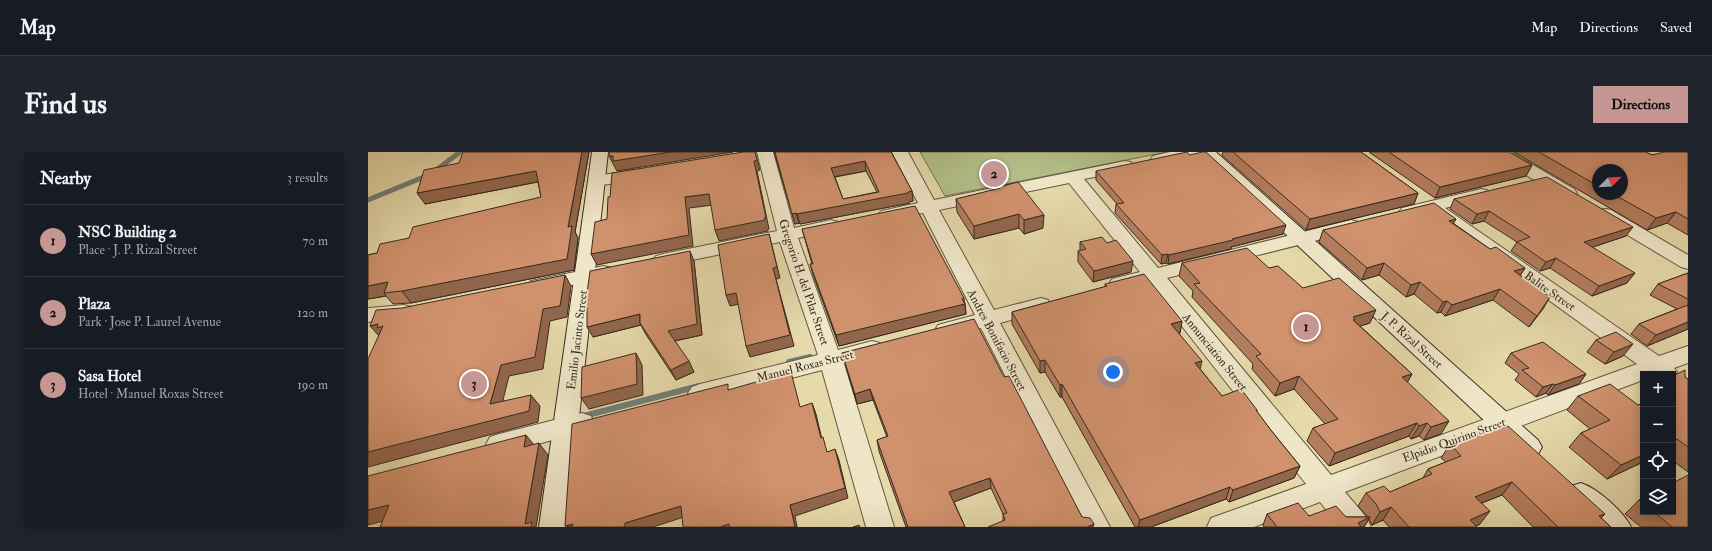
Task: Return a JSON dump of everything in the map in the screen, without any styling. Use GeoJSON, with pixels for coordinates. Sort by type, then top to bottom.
{"type":"FeatureCollection","features":[{"type":"Feature","properties":{"kind":"street","name":"Emilio Jacinto Street"},"geometry":{"type":"LineString","coordinates":[[553,527],[567,426],[600,152]]}},
{"type":"Feature","properties":{"kind":"street","name":"Andres Bonifacio Street"},"geometry":{"type":"LineString","coordinates":[[900,152],[1096,527]]}},
{"type":"Feature","properties":{"kind":"street"},"geometry":{"type":"LineString","coordinates":[[868,219],[1195,152]]}},
{"type":"Feature","properties":{"kind":"street","name":"J. P. Rizal Street"},"geometry":{"type":"LineString","coordinates":[[1206,152],[1543,459]]}},
{"type":"Feature","properties":{"kind":"street"},"geometry":{"type":"LineString","coordinates":[[1499,152],[1688,263]]}},
{"type":"Feature","properties":{"kind":"street","name":"Gregorio H. del Pilar Street"},"geometry":{"type":"LineString","coordinates":[[762,153],[786,235],[831,360],[880,527]]}},
{"type":"Feature","properties":{"kind":"street"},"geometry":{"type":"LineString","coordinates":[[596,181],[658,171]]}},
{"type":"Feature","properties":{"kind":"street","name":"Annunciation Street"},"geometry":{"type":"LineString","coordinates":[[1073,177],[1357,527]]}},
{"type":"Feature","properties":{"kind":"street"},"geometry":{"type":"LineString","coordinates":[[1393,216],[1544,179]]}},
{"type":"Feature","properties":{"kind":"street","name":"Balite Street"},"geometry":{"type":"LineString","coordinates":[[1412,193],[1663,371]]}},
{"type":"Feature","properties":{"kind":"street"},"geometry":{"type":"LineString","coordinates":[[1100,289],[1370,222]]}},
{"type":"Feature","properties":{"kind":"street"},"geometry":{"type":"LineString","coordinates":[[647,264],[846,223]]}},
{"type":"Feature","properties":{"kind":"street"},"geometry":{"type":"LineString","coordinates":[[525,288],[624,268]]}},
{"type":"Feature","properties":{"kind":"street"},"geometry":{"type":"LineString","coordinates":[[927,334],[1062,299]]}},
{"type":"Feature","properties":{"kind":"street"},"geometry":{"type":"LineString","coordinates":[[368,315],[419,310]]}},
{"type":"Feature","properties":{"kind":"street","name":"Manuel Roxas Street"},"geometry":{"type":"LineString","coordinates":[[680,398],[890,344]]}},
{"type":"Feature","properties":{"kind":"street","name":"Elpidio Quirino Street"},"geometry":{"type":"LineString","coordinates":[[1674,371],[1688,354]]}},
{"type":"Feature","properties":{"kind":"street","name":"Elpidio Quirino Street"},"geometry":{"type":"LineString","coordinates":[[1220,527],[1502,422],[1640,384]]}},
{"type":"Feature","properties":{"kind":"street"},"geometry":{"type":"LineString","coordinates":[[484,448],[604,417]]}},
{"type":"Feature","properties":{"kind":"street"},"geometry":{"type":"LineString","coordinates":[[1566,480],[1618,527]]}},
{"type":"Feature","properties":{"kind":"green space"},"geometry":{"type":"Polygon","coordinates":[[[920,152],[1167,152],[945,196],[920,152]]]}},
{"type":"Feature","properties":{"kind":"building"},"geometry":{"type":"Polygon","coordinates":[[[463,152],[582,152],[568,227],[572,226],[567,259],[402,291],[384,293],[388,282],[368,286],[368,255],[377,253],[380,244],[409,238],[413,227],[541,197],[536,171],[417,193],[424,170],[459,163],[463,152]]]}},
{"type":"Feature","properties":{"kind":"building"},"geometry":{"type":"Polygon","coordinates":[[[609,152],[671,152],[613,161],[613,156],[609,156],[609,152]]]}},
{"type":"Feature","properties":{"kind":"building"},"geometry":{"type":"Polygon","coordinates":[[[743,152],[755,152],[757,160],[754,161],[766,218],[764,218],[765,220],[715,230],[709,194],[685,197],[689,235],[591,254],[595,222],[607,219],[608,197],[610,197],[612,173],[743,152]]]}},
{"type":"Feature","properties":{"kind":"building"},"geometry":{"type":"Polygon","coordinates":[[[775,152],[891,152],[912,191],[908,193],[792,214],[775,152]],[[865,161],[831,168],[843,199],[879,192],[865,161]]]}},
{"type":"Feature","properties":{"kind":"building"},"geometry":{"type":"Polygon","coordinates":[[[1187,152],[1190,155],[1206,152],[1286,225],[1232,239],[1233,240],[1169,255],[1162,255],[1116,204],[1124,203],[1096,171],[1187,152]]]}},
{"type":"Feature","properties":{"kind":"building"},"geometry":{"type":"Polygon","coordinates":[[[1233,152],[1361,152],[1418,193],[1310,219],[1233,152]]]}},
{"type":"Feature","properties":{"kind":"building"},"geometry":{"type":"Polygon","coordinates":[[[1389,152],[1509,152],[1532,165],[1440,187],[1389,152]]]}},
{"type":"Feature","properties":{"kind":"building"},"geometry":{"type":"Polygon","coordinates":[[[1539,152],[1646,152],[1652,155],[1664,152],[1688,152],[1688,219],[1676,212],[1656,218],[1624,200],[1628,200],[1628,164],[1592,164],[1592,183],[1539,152]]]}},
{"type":"Feature","properties":{"kind":"building"},"geometry":{"type":"Polygon","coordinates":[[[1547,177],[1633,227],[1584,242],[1635,273],[1599,286],[1556,258],[1546,262],[1517,242],[1530,237],[1489,211],[1477,214],[1454,199],[1547,177]]]}},
{"type":"Feature","properties":{"kind":"building"},"geometry":{"type":"Polygon","coordinates":[[[1018,182],[1044,215],[1024,220],[1019,214],[974,226],[956,199],[1000,188],[999,187],[1018,182]]]}},
{"type":"Feature","properties":{"kind":"building"},"geometry":{"type":"Polygon","coordinates":[[[1434,203],[1456,219],[1449,221],[1490,249],[1496,247],[1525,268],[1514,271],[1550,297],[1537,316],[1500,289],[1452,305],[1447,301],[1443,302],[1420,282],[1411,285],[1384,263],[1367,268],[1323,230],[1434,203]]]}},
{"type":"Feature","properties":{"kind":"building"},"geometry":{"type":"Polygon","coordinates":[[[915,206],[964,298],[962,299],[965,304],[836,335],[810,264],[813,264],[802,229],[915,206]]]}},
{"type":"Feature","properties":{"kind":"building"},"geometry":{"type":"Polygon","coordinates":[[[769,234],[777,267],[773,268],[790,335],[746,346],[736,293],[726,295],[718,245],[769,234]]]}},
{"type":"Feature","properties":{"kind":"building"},"geometry":{"type":"Polygon","coordinates":[[[1102,237],[1107,243],[1116,240],[1133,261],[1094,271],[1078,251],[1086,249],[1080,242],[1102,237]]]}},
{"type":"Feature","properties":{"kind":"building"},"geometry":{"type":"Polygon","coordinates":[[[1247,248],[1269,268],[1278,266],[1303,288],[1339,278],[1376,310],[1353,317],[1355,319],[1353,320],[1412,374],[1402,377],[1449,421],[1431,427],[1427,423],[1419,426],[1417,423],[1335,453],[1313,428],[1338,419],[1299,376],[1280,383],[1256,356],[1261,354],[1194,284],[1200,283],[1182,263],[1247,248]]]}},
{"type":"Feature","properties":{"kind":"building"},"geometry":{"type":"Polygon","coordinates":[[[690,251],[697,324],[668,331],[689,361],[671,370],[640,323],[640,314],[587,327],[587,308],[585,308],[590,271],[690,251]]]}},
{"type":"Feature","properties":{"kind":"building"},"geometry":{"type":"Polygon","coordinates":[[[1688,273],[1688,299],[1658,284],[1688,273]]]}},
{"type":"Feature","properties":{"kind":"building"},"geometry":{"type":"Polygon","coordinates":[[[1144,274],[1182,321],[1171,324],[1202,361],[1195,363],[1222,396],[1241,389],[1270,429],[1300,466],[1233,490],[1230,487],[1140,520],[1062,384],[1060,385],[1045,360],[1040,361],[1012,312],[1107,286],[1105,284],[1144,274]]]}},
{"type":"Feature","properties":{"kind":"building"},"geometry":{"type":"Polygon","coordinates":[[[565,275],[560,306],[543,309],[535,357],[501,365],[490,404],[531,395],[529,411],[368,452],[368,359],[383,326],[377,328],[378,324],[370,326],[376,310],[402,308],[565,275]]]}},
{"type":"Feature","properties":{"kind":"building"},"geometry":{"type":"Polygon","coordinates":[[[1688,305],[1688,322],[1656,335],[1639,324],[1688,305]]]}},
{"type":"Feature","properties":{"kind":"building"},"geometry":{"type":"Polygon","coordinates":[[[974,319],[1004,377],[1009,376],[1082,517],[1090,518],[1094,524],[1087,527],[988,527],[1005,520],[1003,514],[1007,513],[990,478],[949,492],[965,527],[908,527],[877,440],[888,436],[870,389],[855,394],[842,353],[974,319]]]}},
{"type":"Feature","properties":{"kind":"building"},"geometry":{"type":"Polygon","coordinates":[[[1616,332],[1633,344],[1614,352],[1596,340],[1616,332]]]}},
{"type":"Feature","properties":{"kind":"building"},"geometry":{"type":"Polygon","coordinates":[[[1543,342],[1586,374],[1555,385],[1553,384],[1543,387],[1522,370],[1529,368],[1511,353],[1543,342]]]}},
{"type":"Feature","properties":{"kind":"building"},"geometry":{"type":"Polygon","coordinates":[[[636,353],[637,384],[581,398],[582,367],[636,353]]]}},
{"type":"Feature","properties":{"kind":"building"},"geometry":{"type":"Polygon","coordinates":[[[1685,370],[1685,377],[1688,379],[1688,447],[1676,440],[1676,374],[1685,370]]]}},
{"type":"Feature","properties":{"kind":"building"},"geometry":{"type":"Polygon","coordinates":[[[791,372],[800,407],[812,403],[821,438],[823,437],[827,452],[835,449],[845,488],[790,505],[795,527],[729,527],[729,524],[720,527],[683,527],[681,506],[625,523],[625,526],[623,527],[572,527],[573,524],[565,526],[572,424],[728,384],[728,390],[791,372]]]}},
{"type":"Feature","properties":{"kind":"building"},"geometry":{"type":"Polygon","coordinates":[[[1610,384],[1638,405],[1640,404],[1640,456],[1621,465],[1581,433],[1610,420],[1578,396],[1610,384]]]}},
{"type":"Feature","properties":{"kind":"building"},"geometry":{"type":"Polygon","coordinates":[[[1508,426],[1605,514],[1599,516],[1611,527],[1558,527],[1512,482],[1475,497],[1490,511],[1470,520],[1477,527],[1409,527],[1391,507],[1380,512],[1376,504],[1366,493],[1384,486],[1390,492],[1432,474],[1428,469],[1461,456],[1450,444],[1498,427],[1500,429],[1508,426]]]}},
{"type":"Feature","properties":{"kind":"building"},"geometry":{"type":"Polygon","coordinates":[[[526,435],[524,447],[539,443],[525,524],[532,522],[531,527],[380,527],[389,505],[368,510],[368,476],[526,435]]]}},
{"type":"Feature","properties":{"kind":"building"},"geometry":{"type":"Polygon","coordinates":[[[1688,475],[1688,527],[1672,527],[1658,515],[1676,515],[1676,481],[1688,475]]]}},
{"type":"Feature","properties":{"kind":"building"},"geometry":{"type":"Polygon","coordinates":[[[1298,503],[1309,516],[1336,506],[1346,517],[1370,517],[1358,523],[1361,527],[1277,527],[1267,514],[1298,503]]]}},
{"type":"Feature","properties":{"kind":"waterway"},"geometry":{"type":"LineString","coordinates":[[368,200],[431,174],[460,152]]}},
{"type":"Feature","properties":{"kind":"waterway"},"geometry":{"type":"LineString","coordinates":[[789,362],[810,357]]}},
{"type":"Feature","properties":{"kind":"waterway"},"geometry":{"type":"LineString","coordinates":[[580,417],[699,386]]}},
{"type":"Feature","properties":{"kind":"place","name":"Plaza"},"geometry":{"type":"Point","coordinates":[994,174]}},
{"type":"Feature","properties":{"kind":"place","name":"NSC Building 2"},"geometry":{"type":"Point","coordinates":[1306,327]}},
{"type":"Feature","properties":{"kind":"place","name":"Sasa Hotel"},"geometry":{"type":"Point","coordinates":[474,384]}}]}
